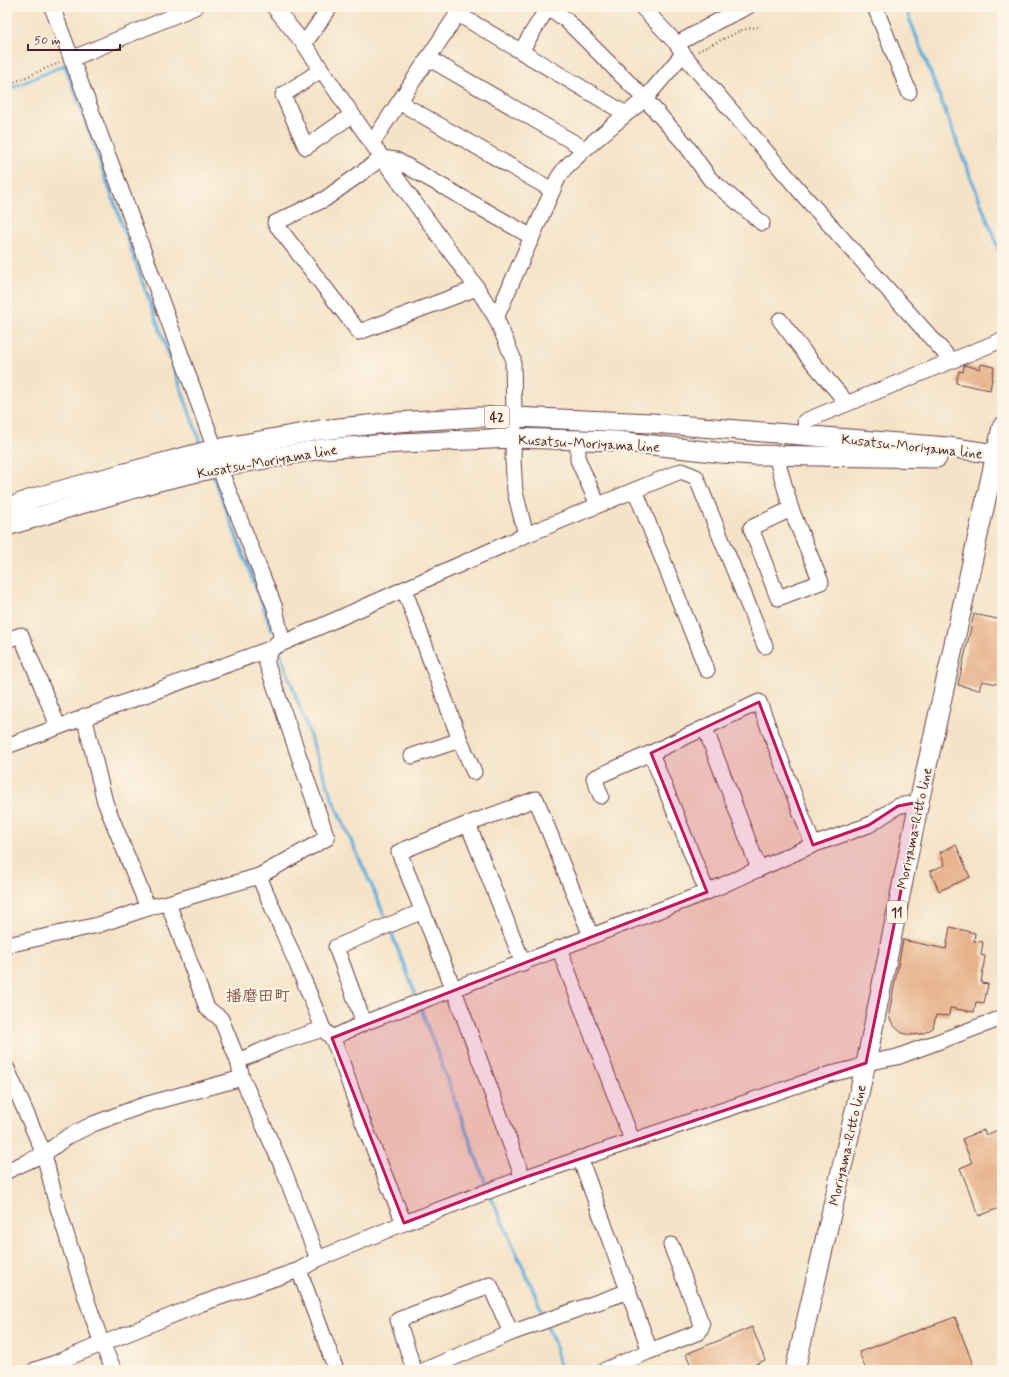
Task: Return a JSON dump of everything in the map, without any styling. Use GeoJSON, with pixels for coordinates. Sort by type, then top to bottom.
{"type":"FeatureCollection","features":[{"type":"Feature","properties":{"kind":"main road","name":"Kusatsu-Moriyama line"},"geometry":{"type":"LineString","coordinates":[[7,508],[37,497],[217,458],[320,430],[397,422],[478,417],[514,417],[652,423],[948,448],[999,455]]}},
{"type":"Feature","properties":{"kind":"main road","name":"Moriyama-Ritto line"},"geometry":{"type":"LineString","coordinates":[[795,1370],[866,1063],[919,802],[999,455],[1002,427]]}},
{"type":"Feature","properties":{"kind":"main road","name":"Kusatsu-Moriyama line"},"geometry":{"type":"LineString","coordinates":[[7,526],[159,481],[217,458],[400,443],[514,438],[617,441],[722,454],[776,456],[946,458],[999,455]]}},
{"type":"Feature","properties":{"kind":"street"},"geometry":{"type":"LineString","coordinates":[[7,945],[98,925],[148,908],[168,904],[259,876],[327,838],[266,661],[272,648],[280,640],[281,636],[275,608],[217,458],[124,198],[52,7]]}},
{"type":"Feature","properties":{"kind":"street"},"geometry":{"type":"LineString","coordinates":[[71,59],[195,7]]}},
{"type":"Feature","properties":{"kind":"street"},"geometry":{"type":"LineString","coordinates":[[274,7],[304,44],[382,158],[477,288],[496,318],[513,358],[514,492],[526,535]]}},
{"type":"Feature","properties":{"kind":"street"},"geometry":{"type":"LineString","coordinates":[[304,44],[330,7]]}},
{"type":"Feature","properties":{"kind":"street"},"geometry":{"type":"LineString","coordinates":[[521,51],[548,7],[565,19],[645,99],[686,146],[710,179],[762,223]]}},
{"type":"Feature","properties":{"kind":"street"},"geometry":{"type":"LineString","coordinates":[[642,7],[683,52],[804,196],[951,360]]}},
{"type":"Feature","properties":{"kind":"street"},"geometry":{"type":"LineString","coordinates":[[875,7],[909,92]]}},
{"type":"Feature","properties":{"kind":"street"},"geometry":{"type":"LineString","coordinates":[[496,318],[552,190],[565,168],[585,149],[645,99],[683,52],[718,20],[739,9]]}},
{"type":"Feature","properties":{"kind":"street"},"geometry":{"type":"LineString","coordinates":[[372,143],[460,10],[521,51],[626,114]]}},
{"type":"Feature","properties":{"kind":"street"},"geometry":{"type":"LineString","coordinates":[[428,58],[585,149]]}},
{"type":"Feature","properties":{"kind":"street"},"geometry":{"type":"LineString","coordinates":[[321,70],[283,95],[306,147],[352,115]]}},
{"type":"Feature","properties":{"kind":"street"},"geometry":{"type":"LineString","coordinates":[[399,102],[552,190]]}},
{"type":"Feature","properties":{"kind":"street"},"geometry":{"type":"LineString","coordinates":[[477,288],[359,332],[275,223],[325,198],[382,158],[396,160],[532,237]]}},
{"type":"Feature","properties":{"kind":"street"},"geometry":{"type":"LineString","coordinates":[[780,320],[804,352],[848,403]]}},
{"type":"Feature","properties":{"kind":"street"},"geometry":{"type":"LineString","coordinates":[[805,421],[1002,340]]}},
{"type":"Feature","properties":{"kind":"street"},"geometry":{"type":"LineString","coordinates":[[578,440],[578,460],[598,504]]}},
{"type":"Feature","properties":{"kind":"street"},"geometry":{"type":"LineString","coordinates":[[776,456],[791,509],[821,582],[778,598],[751,528],[791,509]]}},
{"type":"Feature","properties":{"kind":"street"},"geometry":{"type":"LineString","coordinates":[[7,746],[84,716],[272,648],[526,535],[681,471],[696,477],[765,646]]}},
{"type":"Feature","properties":{"kind":"street"},"geometry":{"type":"LineString","coordinates":[[635,490],[707,670]]}},
{"type":"Feature","properties":{"kind":"street"},"geometry":{"type":"LineString","coordinates":[[404,589],[460,740],[474,772]]}},
{"type":"Feature","properties":{"kind":"street"},"geometry":{"type":"LineString","coordinates":[[7,640],[21,635],[58,726]]}},
{"type":"Feature","properties":{"kind":"street"},"geometry":{"type":"LineString","coordinates":[[601,796],[594,778],[759,702],[813,845]]}},
{"type":"Feature","properties":{"kind":"street"},"geometry":{"type":"LineString","coordinates":[[84,716],[106,802],[148,908]]}},
{"type":"Feature","properties":{"kind":"street"},"geometry":{"type":"LineString","coordinates":[[705,728],[759,869]]}},
{"type":"Feature","properties":{"kind":"street"},"geometry":{"type":"LineString","coordinates":[[412,756],[460,740]]}},
{"type":"Feature","properties":{"kind":"street"},"geometry":{"type":"LineString","coordinates":[[651,753],[707,892]]}},
{"type":"Feature","properties":{"kind":"street"},"geometry":{"type":"LineString","coordinates":[[523,1178],[454,990],[399,852],[468,824],[536,799],[591,936]]}},
{"type":"Feature","properties":{"kind":"street"},"geometry":{"type":"LineString","coordinates":[[238,1061],[279,1043],[327,1033],[364,1023],[454,990],[559,948],[707,892],[813,845],[868,825],[898,806],[919,802]]}},
{"type":"Feature","properties":{"kind":"street"},"geometry":{"type":"LineString","coordinates":[[468,824],[523,962]]}},
{"type":"Feature","properties":{"kind":"street"},"geometry":{"type":"LineString","coordinates":[[259,876],[327,1033],[338,1051],[362,1120],[404,1223]]}},
{"type":"Feature","properties":{"kind":"street"},"geometry":{"type":"LineString","coordinates":[[168,904],[207,1008],[221,1019],[238,1061],[242,1078],[282,1166],[318,1259]]}},
{"type":"Feature","properties":{"kind":"street"},"geometry":{"type":"LineString","coordinates":[[364,1023],[336,947],[423,911]]}},
{"type":"Feature","properties":{"kind":"street"},"geometry":{"type":"LineString","coordinates":[[559,948],[632,1140]]}},
{"type":"Feature","properties":{"kind":"street"},"geometry":{"type":"LineString","coordinates":[[35,1370],[200,1304],[299,1270],[318,1259],[404,1223],[523,1178],[827,1075],[856,1068],[866,1063],[897,1057],[1001,1022]]}},
{"type":"Feature","properties":{"kind":"street"},"geometry":{"type":"LineString","coordinates":[[7,1069],[44,1154],[86,1298],[102,1344],[114,1370]]}},
{"type":"Feature","properties":{"kind":"street"},"geometry":{"type":"LineString","coordinates":[[7,1171],[44,1154],[67,1137],[93,1124],[144,1106],[242,1078]]}},
{"type":"Feature","properties":{"kind":"street"},"geometry":{"type":"LineString","coordinates":[[580,1158],[650,1351]]}},
{"type":"Feature","properties":{"kind":"street"},"geometry":{"type":"LineString","coordinates":[[605,1370],[699,1332],[702,1326],[671,1245]]}},
{"type":"Feature","properties":{"kind":"street"},"geometry":{"type":"LineString","coordinates":[[299,1270],[336,1370]]}},
{"type":"Feature","properties":{"kind":"street"},"geometry":{"type":"LineString","coordinates":[[414,1370],[398,1320],[490,1284],[511,1333]]}},
{"type":"Feature","properties":{"kind":"street"},"geometry":{"type":"LineString","coordinates":[[426,1370],[511,1333],[629,1291]]}},
{"type":"Feature","properties":{"kind":"path"},"geometry":{"type":"LineString","coordinates":[[683,52],[696,52],[742,30],[761,26]]}},
{"type":"Feature","properties":{"kind":"path"},"geometry":{"type":"LineString","coordinates":[[7,85],[71,59]]}},
{"type":"Feature","properties":{"kind":"highlighted area"},"geometry":{"type":"Polygon","coordinates":[[[759,702],[813,845],[869,825],[898,806],[919,802],[866,1063],[523,1178],[404,1223],[332,1038],[707,892],[651,753],[759,702]]]}},
{"type":"Feature","properties":{"kind":"building"},"geometry":{"type":"Polygon","coordinates":[[[981,364],[994,367],[990,390],[956,383],[959,371],[963,372],[964,365],[980,369],[981,364]]]}},
{"type":"Feature","properties":{"kind":"building"},"geometry":{"type":"Polygon","coordinates":[[[974,614],[1002,620],[1002,685],[982,681],[979,690],[958,685],[974,614]]]}},
{"type":"Feature","properties":{"kind":"building"},"geometry":{"type":"Polygon","coordinates":[[[956,845],[970,877],[939,891],[930,871],[945,865],[940,852],[956,845]]]}},
{"type":"Feature","properties":{"kind":"building"},"geometry":{"type":"Polygon","coordinates":[[[950,927],[975,933],[974,941],[983,942],[981,955],[985,956],[981,983],[988,984],[984,1003],[976,1002],[974,1012],[950,1008],[949,1016],[936,1015],[933,1028],[922,1034],[910,1035],[902,1033],[894,1026],[890,1019],[889,1013],[903,940],[946,949],[950,927]]]}},
{"type":"Feature","properties":{"kind":"building"},"geometry":{"type":"Polygon","coordinates":[[[1002,1128],[1002,1207],[979,1216],[960,1168],[972,1163],[962,1139],[984,1130],[986,1135],[1002,1128]]]}},
{"type":"Feature","properties":{"kind":"building"},"geometry":{"type":"Polygon","coordinates":[[[955,1317],[975,1370],[866,1370],[859,1352],[955,1317]]]}},
{"type":"Feature","properties":{"kind":"building"},"geometry":{"type":"Polygon","coordinates":[[[752,1327],[765,1360],[749,1367],[751,1370],[693,1370],[686,1354],[752,1327]]]}},
{"type":"Feature","properties":{"kind":"waterway"},"geometry":{"type":"LineString","coordinates":[[905,7],[1002,258]]}},
{"type":"Feature","properties":{"kind":"waterway"},"geometry":{"type":"LineString","coordinates":[[7,90],[67,64]]}},
{"type":"Feature","properties":{"kind":"waterway"},"geometry":{"type":"LineString","coordinates":[[65,65],[202,447]]}},
{"type":"Feature","properties":{"kind":"waterway"},"geometry":{"type":"LineString","coordinates":[[213,475],[272,630]]}},
{"type":"Feature","properties":{"kind":"waterway"},"geometry":{"type":"LineString","coordinates":[[279,649],[334,803],[387,922]]}},
{"type":"Feature","properties":{"kind":"waterway"},"geometry":{"type":"LineString","coordinates":[[390,929],[417,998]]}},
{"type":"Feature","properties":{"kind":"waterway"},"geometry":{"type":"LineString","coordinates":[[420,1006],[487,1187]]}},
{"type":"Feature","properties":{"kind":"waterway"},"geometry":{"type":"LineString","coordinates":[[490,1195],[535,1294],[544,1318]]}},
{"type":"Feature","properties":{"kind":"waterway"},"geometry":{"type":"LineString","coordinates":[[546,1323],[555,1345],[560,1370]]}},
{"type":"Feature","properties":{"kind":"district","name":"播磨田町"},"geometry":{"type":"Point","coordinates":[258,995]}}]}
